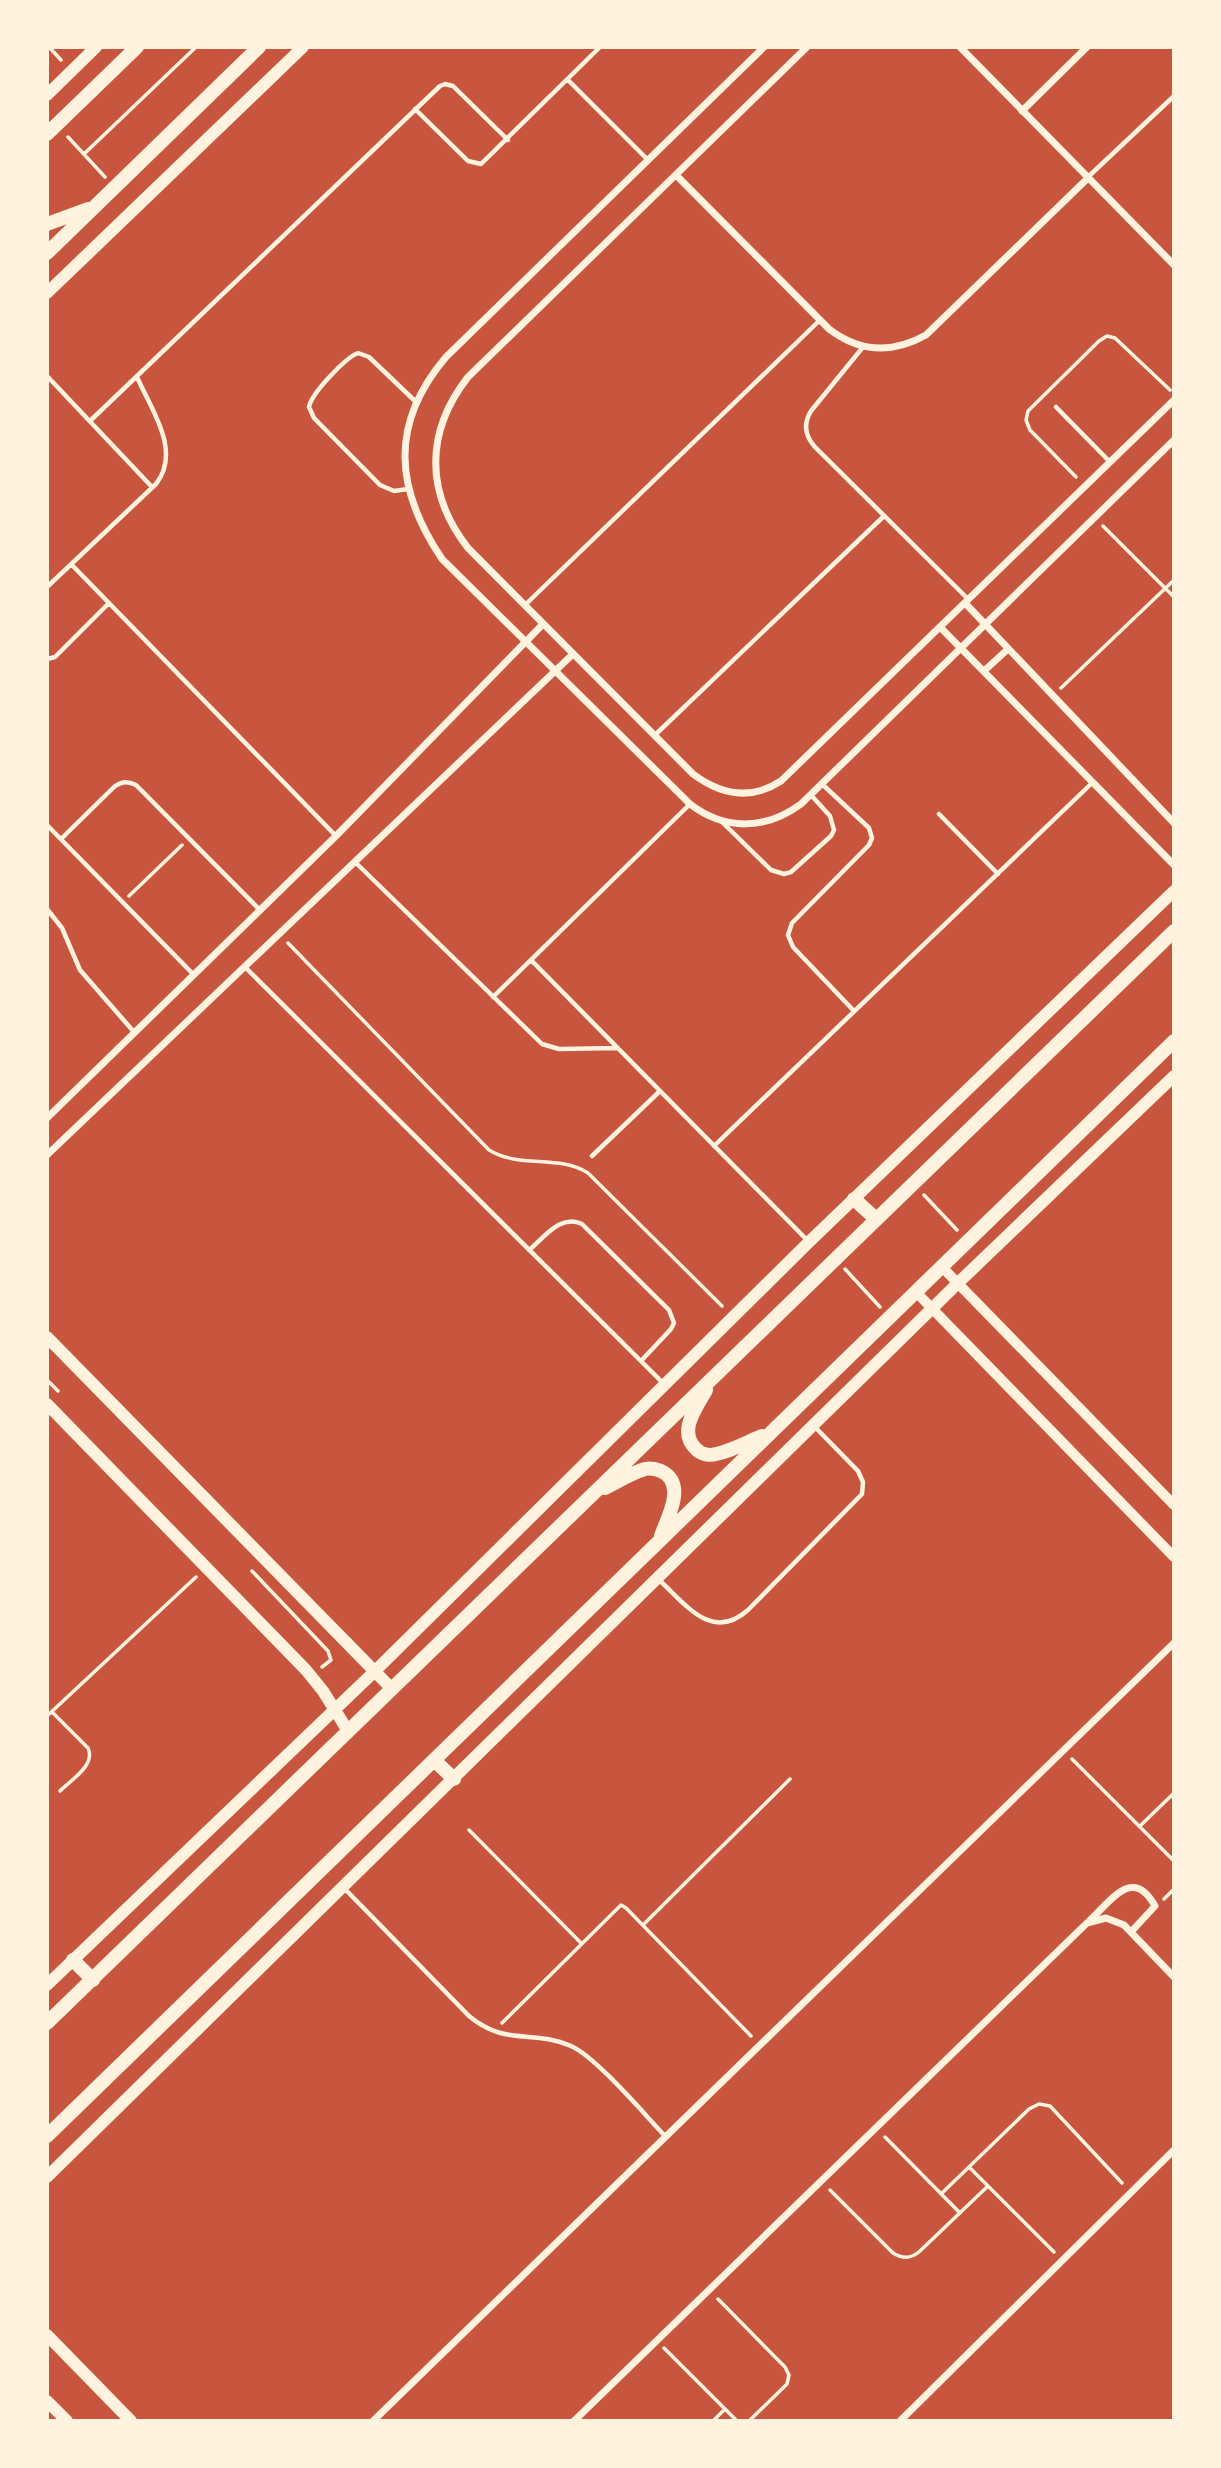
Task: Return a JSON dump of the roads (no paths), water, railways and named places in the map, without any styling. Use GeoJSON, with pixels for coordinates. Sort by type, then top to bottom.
{"type":"FeatureCollection","features":[{"type":"Feature","properties":{"kind":"main road"},"geometry":{"type":"LineString","coordinates":[[49,89],[96,47]]}},
{"type":"Feature","properties":{"kind":"main road"},"geometry":{"type":"LineString","coordinates":[[50,132],[137,47]]}},
{"type":"Feature","properties":{"kind":"main road"},"geometry":{"type":"LineString","coordinates":[[47,253],[259,47]]}},
{"type":"Feature","properties":{"kind":"main road"},"geometry":{"type":"LineString","coordinates":[[47,293],[303,47]]}},
{"type":"Feature","properties":{"kind":"main road"},"geometry":{"type":"LineString","coordinates":[[47,224],[96,206]]}},
{"type":"Feature","properties":{"kind":"main road"},"geometry":{"type":"LineString","coordinates":[[47,1985],[373,1673],[809,1242],[1174,891]]}},
{"type":"Feature","properties":{"kind":"main road"},"geometry":{"type":"LineString","coordinates":[[47,2023],[1174,931]]}},
{"type":"Feature","properties":{"kind":"main road"},"geometry":{"type":"LineString","coordinates":[[47,2136],[1174,1041]]}},
{"type":"Feature","properties":{"kind":"main road"},"geometry":{"type":"LineString","coordinates":[[47,2177],[958,1283],[1174,1076]]}},
{"type":"Feature","properties":{"kind":"main road"},"geometry":{"type":"LineString","coordinates":[[854,1199],[876,1219]]}},
{"type":"Feature","properties":{"kind":"main road"},"geometry":{"type":"LineString","coordinates":[[47,1338],[373,1673],[392,1689]]}},
{"type":"Feature","properties":{"kind":"main road"},"geometry":{"type":"LineString","coordinates":[[714,1377],[688,1425],[687,1433],[694,1447],[699,1452],[715,1455],[768,1433]]}},
{"type":"Feature","properties":{"kind":"main road"},"geometry":{"type":"LineString","coordinates":[[47,1404],[306,1670],[348,1731]]}},
{"type":"Feature","properties":{"kind":"main road"},"geometry":{"type":"LineString","coordinates":[[592,1494],[644,1469],[651,1468],[665,1473],[674,1485],[675,1493],[660,1541]]}},
{"type":"Feature","properties":{"kind":"main road"},"geometry":{"type":"LineString","coordinates":[[434,1760],[454,1779]]}},
{"type":"Feature","properties":{"kind":"main road"},"geometry":{"type":"LineString","coordinates":[[73,1960],[93,1980]]}},
{"type":"Feature","properties":{"kind":"main road"},"geometry":{"type":"LineString","coordinates":[[47,2335],[131,2421]]}},
{"type":"Feature","properties":{"kind":"main road"},"geometry":{"type":"LineString","coordinates":[[48,2402],[67,2421]]}},
{"type":"Feature","properties":{"kind":"street"},"geometry":{"type":"LineString","coordinates":[[764,47],[446,357],[429,378],[416,401],[410,418],[405,454],[408,489],[420,523],[443,559],[690,804],[721,821],[745,825],[769,822],[791,811],[822,784],[1174,440]]}},
{"type":"Feature","properties":{"kind":"street"},"geometry":{"type":"LineString","coordinates":[[807,47],[468,377],[458,390],[439,432],[436,478],[444,508],[458,536],[693,774],[711,786],[731,793],[752,794],[772,787],[789,774],[1174,400]]}},
{"type":"Feature","properties":{"kind":"street"},"geometry":{"type":"LineString","coordinates":[[960,47],[1174,265]]}},
{"type":"Feature","properties":{"kind":"street"},"geometry":{"type":"LineString","coordinates":[[1022,111],[1087,47]]}},
{"type":"Feature","properties":{"kind":"street"},"geometry":{"type":"LineString","coordinates":[[676,175],[839,337],[863,347],[876,349],[902,346],[926,335],[1088,178]]}},
{"type":"Feature","properties":{"kind":"street"},"geometry":{"type":"LineString","coordinates":[[966,602],[1174,822]]}},
{"type":"Feature","properties":{"kind":"street"},"geometry":{"type":"LineString","coordinates":[[47,1118],[336,836],[543,624]]}},
{"type":"Feature","properties":{"kind":"street"},"geometry":{"type":"LineString","coordinates":[[940,627],[1174,865]]}},
{"type":"Feature","properties":{"kind":"street"},"geometry":{"type":"LineString","coordinates":[[984,671],[1008,649]]}},
{"type":"Feature","properties":{"kind":"street"},"geometry":{"type":"LineString","coordinates":[[47,1155],[573,654]]}},
{"type":"Feature","properties":{"kind":"street"},"geometry":{"type":"LineString","coordinates":[[941,1266],[1174,1505]]}},
{"type":"Feature","properties":{"kind":"street"},"geometry":{"type":"LineString","coordinates":[[915,1291],[1174,1557]]}},
{"type":"Feature","properties":{"kind":"street"},"geometry":{"type":"LineString","coordinates":[[373,2421],[1174,1643]]}},
{"type":"Feature","properties":{"kind":"street"},"geometry":{"type":"LineString","coordinates":[[574,2421],[1087,1923],[1125,1888],[1134,1886],[1142,1890],[1155,1906],[1131,1932]]}},
{"type":"Feature","properties":{"kind":"street"},"geometry":{"type":"LineString","coordinates":[[1087,1923],[1106,1918],[1124,1924],[1174,1977]]}},
{"type":"Feature","properties":{"kind":"street"},"geometry":{"type":"LineString","coordinates":[[900,2421],[1174,2150]]}},
{"type":"Feature","properties":{"kind":"lane"},"geometry":{"type":"LineString","coordinates":[[415,109],[472,163],[485,162],[600,47]]}},
{"type":"Feature","properties":{"kind":"lane"},"geometry":{"type":"LineString","coordinates":[[568,79],[648,160]]}},
{"type":"Feature","properties":{"kind":"lane"},"geometry":{"type":"LineString","coordinates":[[90,421],[439,86],[449,84],[457,89],[508,139]]}},
{"type":"Feature","properties":{"kind":"lane"},"geometry":{"type":"LineString","coordinates":[[1088,178],[1174,96]]}},
{"type":"Feature","properties":{"kind":"lane"},"geometry":{"type":"LineString","coordinates":[[524,605],[820,320]]}},
{"type":"Feature","properties":{"kind":"lane"},"geometry":{"type":"LineString","coordinates":[[863,347],[811,411],[807,418],[806,433],[815,447],[966,602]]}},
{"type":"Feature","properties":{"kind":"lane"},"geometry":{"type":"LineString","coordinates":[[408,489],[394,491],[380,485],[314,418],[309,407],[313,396],[347,359],[358,354],[369,357],[416,401]]}},
{"type":"Feature","properties":{"kind":"lane"},"geometry":{"type":"LineString","coordinates":[[47,376],[152,487]]}},
{"type":"Feature","properties":{"kind":"lane"},"geometry":{"type":"LineString","coordinates":[[47,587],[152,487],[165,469],[166,443],[137,377]]}},
{"type":"Feature","properties":{"kind":"lane"},"geometry":{"type":"LineString","coordinates":[[1056,407],[1110,462]]}},
{"type":"Feature","properties":{"kind":"lane"},"geometry":{"type":"LineString","coordinates":[[654,735],[884,516]]}},
{"type":"Feature","properties":{"kind":"lane"},"geometry":{"type":"LineString","coordinates":[[71,564],[336,836]]}},
{"type":"Feature","properties":{"kind":"lane"},"geometry":{"type":"LineString","coordinates":[[48,661],[109,603]]}},
{"type":"Feature","properties":{"kind":"lane"},"geometry":{"type":"LineString","coordinates":[[61,839],[114,787],[125,782],[136,785],[260,910]]}},
{"type":"Feature","properties":{"kind":"lane"},"geometry":{"type":"LineString","coordinates":[[714,1146],[1093,782]]}},
{"type":"Feature","properties":{"kind":"lane"},"geometry":{"type":"LineString","coordinates":[[822,784],[869,828],[872,838],[869,845],[792,923],[788,935],[793,947],[855,1012]]}},
{"type":"Feature","properties":{"kind":"lane"},"geometry":{"type":"LineString","coordinates":[[721,821],[771,870],[784,874],[791,872],[831,836],[834,830],[830,816],[810,795]]}},
{"type":"Feature","properties":{"kind":"lane"},"geometry":{"type":"LineString","coordinates":[[493,997],[690,804]]}},
{"type":"Feature","properties":{"kind":"lane"},"geometry":{"type":"LineString","coordinates":[[939,814],[998,874]]}},
{"type":"Feature","properties":{"kind":"lane"},"geometry":{"type":"LineString","coordinates":[[47,825],[194,975]]}},
{"type":"Feature","properties":{"kind":"lane"},"geometry":{"type":"LineString","coordinates":[[355,862],[534,1038],[551,1048],[567,1050],[618,1048]]}},
{"type":"Feature","properties":{"kind":"lane"},"geometry":{"type":"LineString","coordinates":[[47,909],[62,928],[80,971],[134,1033]]}},
{"type":"Feature","properties":{"kind":"lane"},"geometry":{"type":"LineString","coordinates":[[531,960],[809,1242]]}},
{"type":"Feature","properties":{"kind":"lane"},"geometry":{"type":"LineString","coordinates":[[245,967],[664,1385]]}},
{"type":"Feature","properties":{"kind":"lane"},"geometry":{"type":"LineString","coordinates":[[593,1156],[660,1091]]}},
{"type":"Feature","properties":{"kind":"lane"},"geometry":{"type":"LineString","coordinates":[[529,1250],[559,1224],[566,1220],[575,1221],[582,1224],[659,1300],[669,1310],[674,1323],[641,1361]]}},
{"type":"Feature","properties":{"kind":"lane"},"geometry":{"type":"LineString","coordinates":[[658,1578],[704,1620],[724,1623],[748,1610],[862,1494],[862,1476],[814,1426]]}},
{"type":"Feature","properties":{"kind":"lane"},"geometry":{"type":"LineString","coordinates":[[344,1888],[469,2016],[484,2028],[502,2035],[552,2039],[574,2046],[589,2057],[666,2137]]}}]}
